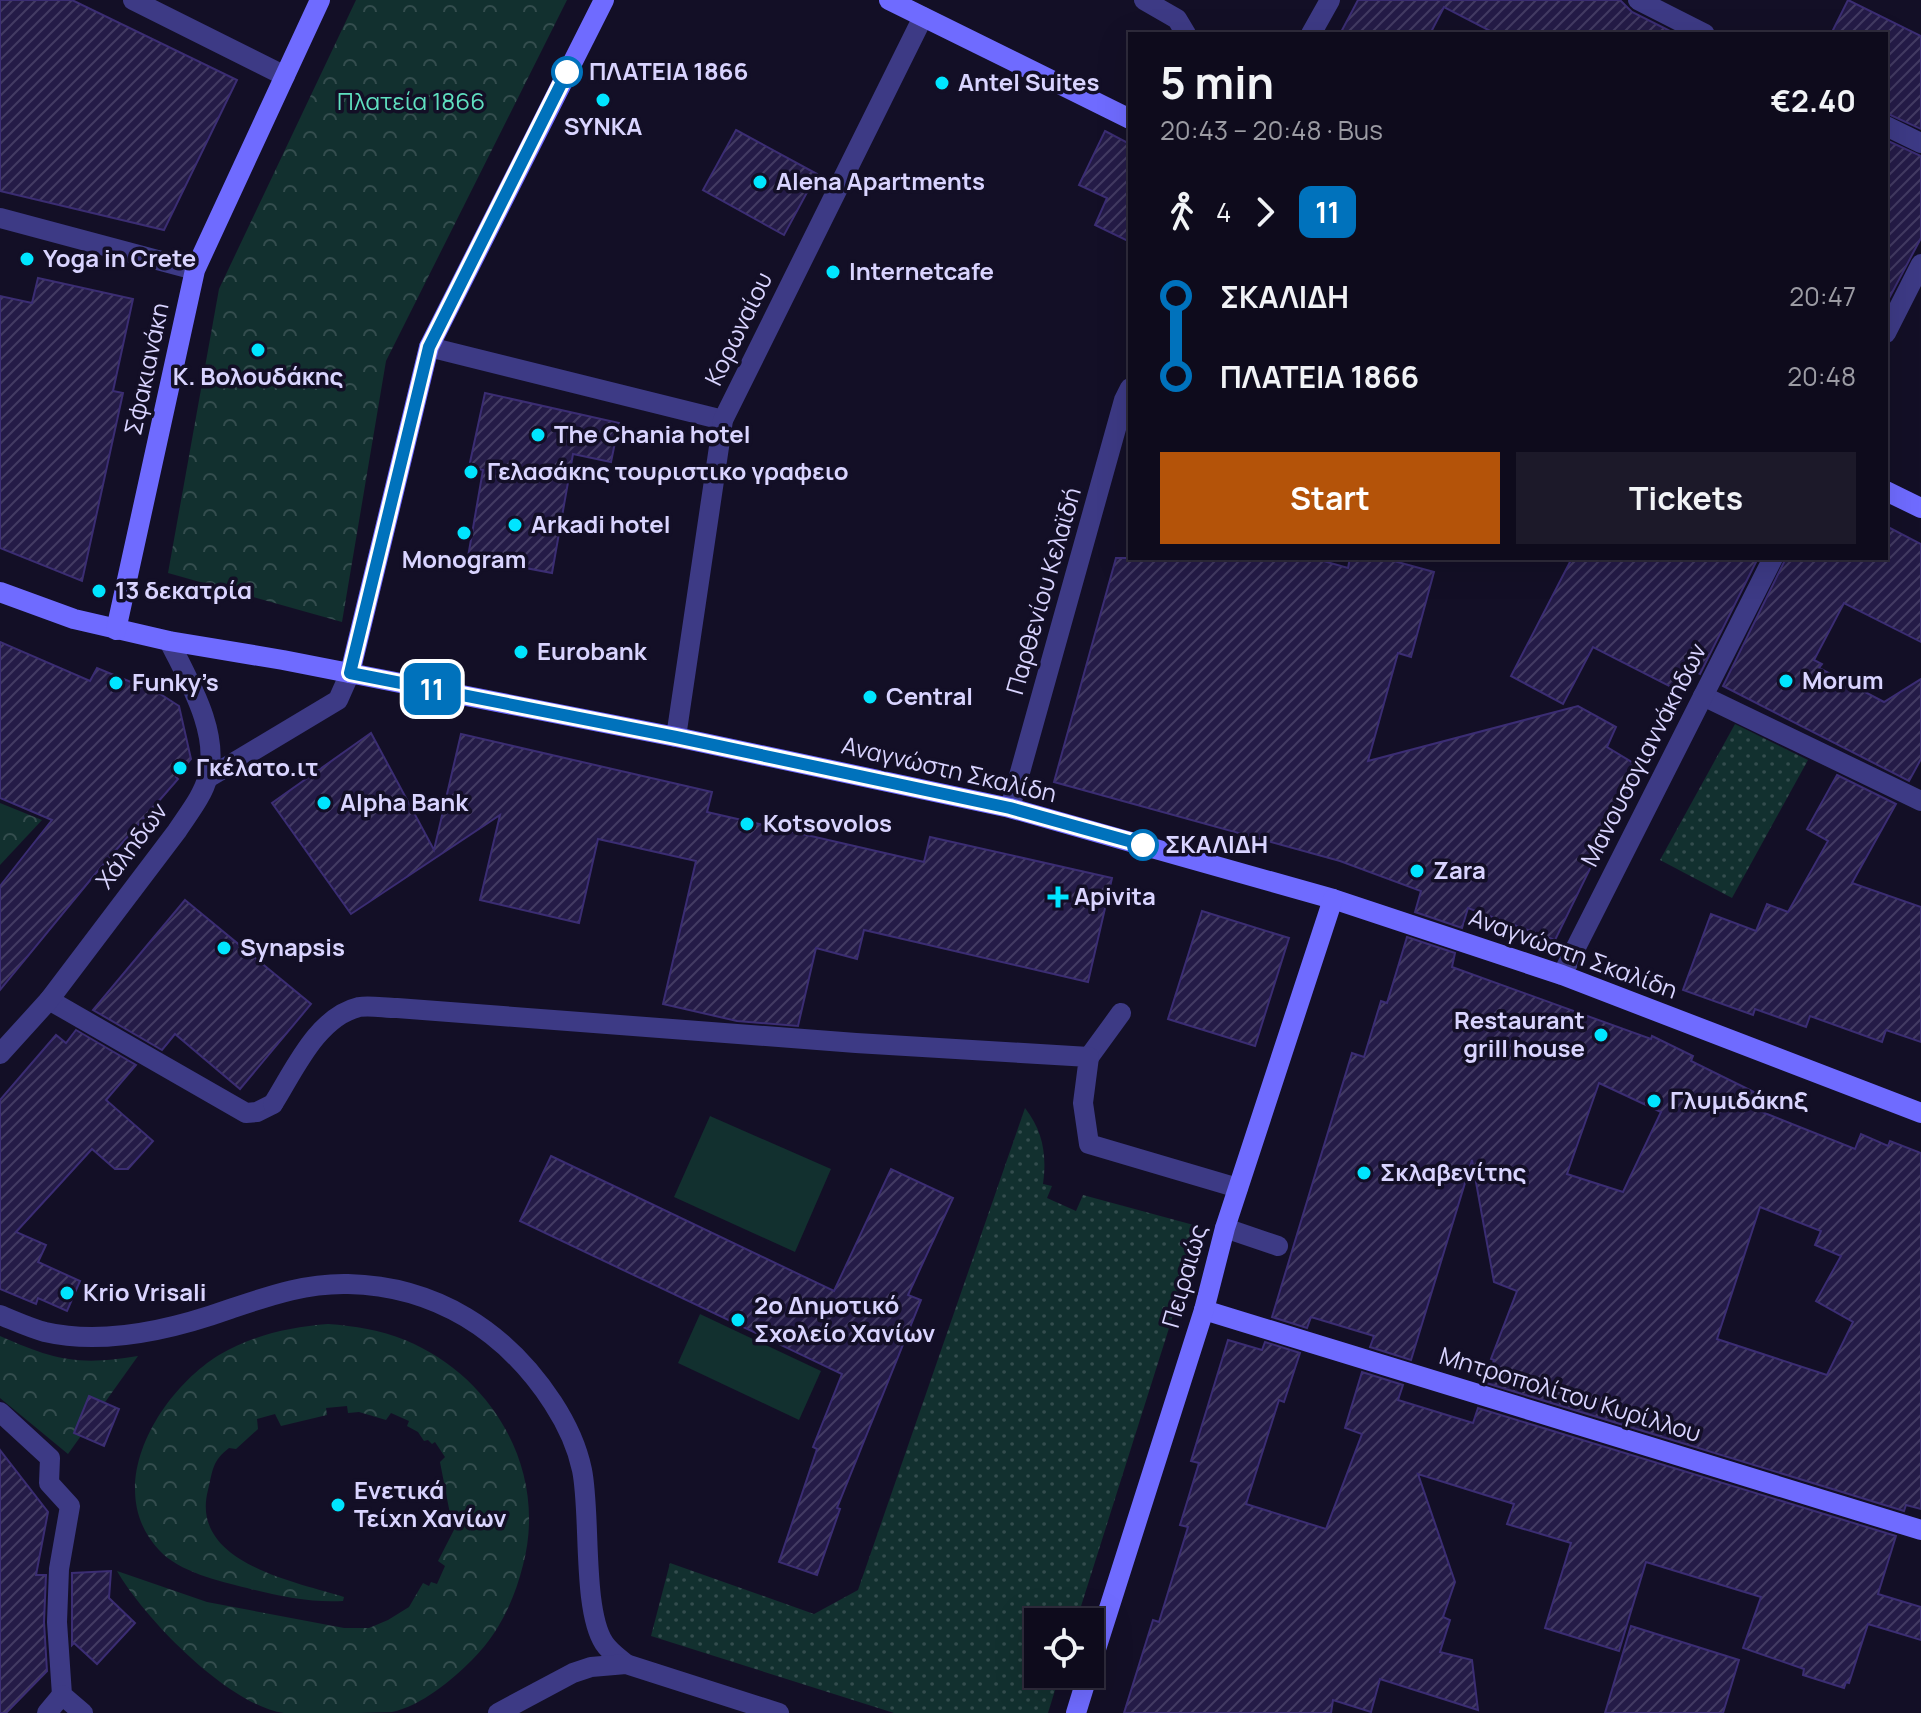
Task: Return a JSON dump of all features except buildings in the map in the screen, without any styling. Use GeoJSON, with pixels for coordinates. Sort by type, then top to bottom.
{"type":"FeatureCollection","features":[{"type":"Feature","properties":{"kind":"street"},"geometry":{"type":"LineString","coordinates":[[133,0],[285,76]]}},
{"type":"Feature","properties":{"kind":"street","name":"Σφακιανάκη"},"geometry":{"type":"LineString","coordinates":[[116,630],[195,270],[320,0]]}},
{"type":"Feature","properties":{"kind":"street"},"geometry":{"type":"LineString","coordinates":[[208,778],[338,700],[350,673],[429,347],[604,0]]}},
{"type":"Feature","properties":{"kind":"street"},"geometry":{"type":"LineString","coordinates":[[889,0],[1128,118]]}},
{"type":"Feature","properties":{"kind":"street"},"geometry":{"type":"LineString","coordinates":[[1144,0],[1177,19],[1185,32]]}},
{"type":"Feature","properties":{"kind":"street"},"geometry":{"type":"LineString","coordinates":[[1312,32],[1330,0]]}},
{"type":"Feature","properties":{"kind":"street"},"geometry":{"type":"LineString","coordinates":[[1638,0],[1701,32]]}},
{"type":"Feature","properties":{"kind":"street","name":"Κορωναίου"},"geometry":{"type":"LineString","coordinates":[[676,737],[723,420],[923,17]]}},
{"type":"Feature","properties":{"kind":"street"},"geometry":{"type":"LineString","coordinates":[[1888,127],[1921,143]]}},
{"type":"Feature","properties":{"kind":"street"},"geometry":{"type":"LineString","coordinates":[[0,218],[195,270]]}},
{"type":"Feature","properties":{"kind":"street"},"geometry":{"type":"LineString","coordinates":[[1888,329],[1921,264]]}},
{"type":"Feature","properties":{"kind":"street"},"geometry":{"type":"LineString","coordinates":[[429,347],[723,420]]}},
{"type":"Feature","properties":{"kind":"street","name":"Παρθενίου Κελαϊδή"},"geometry":{"type":"LineString","coordinates":[[1010,808],[1128,392]]}},
{"type":"Feature","properties":{"kind":"street"},"geometry":{"type":"LineString","coordinates":[[1888,492],[1921,508]]}},
{"type":"Feature","properties":{"kind":"street","name":"Μανουσογιαννάκηδων"},"geometry":{"type":"LineString","coordinates":[[1562,975],[1772,560]]}},
{"type":"Feature","properties":{"kind":"street","name":"Αναγνώστη Σκαλίδη"},"geometry":{"type":"LineString","coordinates":[[0,592],[74,619],[116,630],[676,737],[1010,808],[1333,899],[1562,975],[1921,1113]]}},
{"type":"Feature","properties":{"kind":"street","name":"Χάληδων"},"geometry":{"type":"LineString","coordinates":[[0,1054],[49,1000],[177,831],[195,805],[208,778],[208,728],[169,641]]}},
{"type":"Feature","properties":{"kind":"street"},"geometry":{"type":"LineString","coordinates":[[1703,696],[1921,801]]}},
{"type":"Feature","properties":{"kind":"street","name":"Πειραιώς"},"geometry":{"type":"LineString","coordinates":[[1104,1624],[1204,1310],[1225,1228],[1333,899]]}},
{"type":"Feature","properties":{"kind":"street"},"geometry":{"type":"LineString","coordinates":[[49,1000],[246,1113],[257,1112],[273,1104],[320,1033],[337,1018],[359,1007],[1089,1057]]}},
{"type":"Feature","properties":{"kind":"street"},"geometry":{"type":"LineString","coordinates":[[1121,1013],[1089,1057],[1083,1103],[1089,1144],[1238,1188]]}},
{"type":"Feature","properties":{"kind":"street"},"geometry":{"type":"LineString","coordinates":[[1225,1228],[1278,1246]]}},
{"type":"Feature","properties":{"kind":"street"},"geometry":{"type":"LineString","coordinates":[[0,1315],[58,1334],[115,1334],[196,1320],[302,1287],[343,1284],[363,1284],[403,1292],[461,1313],[495,1336],[525,1363],[560,1413],[569,1432],[582,1470],[594,1617],[604,1644],[626,1664]]}},
{"type":"Feature","properties":{"kind":"street","name":"Μητροπολίτου Κυρίλλου"},"geometry":{"type":"LineString","coordinates":[[1204,1310],[1921,1530]]}},
{"type":"Feature","properties":{"kind":"street"},"geometry":{"type":"LineString","coordinates":[[0,1412],[50,1458],[49,1483],[70,1506],[59,1569],[57,1622],[62,1695],[47,1713]]}},
{"type":"Feature","properties":{"kind":"street"},"geometry":{"type":"LineString","coordinates":[[498,1713],[573,1673],[591,1667],[626,1664],[779,1713]]}},
{"type":"Feature","properties":{"kind":"street","name":"Πειραιώς"},"geometry":{"type":"LineString","coordinates":[[1076,1713],[1084,1688]]}},
{"type":"Feature","properties":{"kind":"street"},"geometry":{"type":"LineString","coordinates":[[62,1695],[83,1713]]}},
{"type":"Feature","properties":{"kind":"green space","name":"Πλατεία 1866"},"geometry":{"type":"Polygon","coordinates":[[[356,0],[567,0],[386,361],[342,622],[168,573],[219,289],[356,0]]]}},
{"type":"Feature","properties":{"kind":"green space"},"geometry":{"type":"Polygon","coordinates":[[[1735,724],[1808,760],[1732,898],[1660,860],[1735,724]]]}},
{"type":"Feature","properties":{"kind":"green space"},"geometry":{"type":"Polygon","coordinates":[[[0,803],[42,820],[0,865],[0,803]]]}},
{"type":"Feature","properties":{"kind":"green space"},"geometry":{"type":"Polygon","coordinates":[[[1025,1108],[1042,1144],[1043,1184],[1052,1186],[1047,1198],[1076,1211],[1083,1195],[1201,1227],[1080,1608],[1024,1608],[1024,1688],[1056,1688],[1048,1713],[894,1713],[651,1636],[670,1563],[814,1614],[858,1590],[1025,1108]]]}},
{"type":"Feature","properties":{"kind":"green space"},"geometry":{"type":"Polygon","coordinates":[[[710,1116],[831,1169],[795,1252],[674,1197],[710,1116]]]}},
{"type":"Feature","properties":{"kind":"green space"},"geometry":{"type":"Polygon","coordinates":[[[700,1314],[821,1371],[799,1420],[678,1363],[700,1314]]]}},
{"type":"Feature","properties":{"kind":"green space"},"geometry":{"type":"Polygon","coordinates":[[[328,1324],[367,1329],[405,1340],[436,1356],[464,1377],[488,1402],[506,1431],[520,1462],[527,1495],[529,1530],[523,1565],[498,1628],[482,1650],[446,1684],[414,1704],[392,1712],[284,1713],[262,1707],[238,1694],[190,1657],[147,1612],[117,1571],[207,1602],[344,1628],[369,1628],[388,1620],[409,1607],[423,1583],[429,1586],[431,1582],[437,1584],[445,1566],[438,1561],[462,1520],[450,1514],[440,1462],[445,1457],[435,1442],[424,1441],[418,1432],[407,1426],[409,1421],[391,1413],[386,1420],[359,1412],[348,1413],[347,1406],[326,1408],[327,1415],[281,1426],[275,1414],[257,1419],[258,1429],[236,1449],[229,1448],[223,1453],[212,1471],[206,1515],[214,1535],[230,1552],[275,1576],[344,1597],[343,1601],[283,1596],[200,1575],[167,1558],[142,1525],[135,1499],[137,1471],[145,1443],[176,1392],[219,1355],[245,1342],[272,1333],[328,1324]]]}},
{"type":"Feature","properties":{"kind":"green space"},"geometry":{"type":"Polygon","coordinates":[[[0,1336],[36,1351],[67,1359],[138,1356],[68,1454],[0,1398],[0,1336]]]}},
{"type":"Feature","properties":{"kind":"bus line","name":"11"},"geometry":{"type":"LineString","coordinates":[[567,72],[429,347],[350,673],[676,737],[1010,808],[1143,845]]}},
{"type":"Feature","properties":{"kind":"place","name":"ΠΛΑΤΕΙΑ 1866"},"geometry":{"type":"Point","coordinates":[567,72]}},
{"type":"Feature","properties":{"kind":"place","name":"Antel Suites"},"geometry":{"type":"Point","coordinates":[942,83]}},
{"type":"Feature","properties":{"kind":"place","name":"SYNKA"},"geometry":{"type":"Point","coordinates":[603,100]}},
{"type":"Feature","properties":{"kind":"place","name":"Alena Apartments"},"geometry":{"type":"Point","coordinates":[760,182]}},
{"type":"Feature","properties":{"kind":"place","name":"Yoga in Crete"},"geometry":{"type":"Point","coordinates":[27,259]}},
{"type":"Feature","properties":{"kind":"place","name":"Internetcafe"},"geometry":{"type":"Point","coordinates":[833,272]}},
{"type":"Feature","properties":{"kind":"place","name":"Κ. Βολουδάκης"},"geometry":{"type":"Point","coordinates":[258,350]}},
{"type":"Feature","properties":{"kind":"place","name":"The Chania hotel"},"geometry":{"type":"Point","coordinates":[538,435]}},
{"type":"Feature","properties":{"kind":"place","name":"Γελασάκης τουριστικο γραφειο"},"geometry":{"type":"Point","coordinates":[471,472]}},
{"type":"Feature","properties":{"kind":"place","name":"Arkadi hotel"},"geometry":{"type":"Point","coordinates":[515,525]}},
{"type":"Feature","properties":{"kind":"place","name":"Monogram"},"geometry":{"type":"Point","coordinates":[464,533]}},
{"type":"Feature","properties":{"kind":"place","name":"13 δεκατρία"},"geometry":{"type":"Point","coordinates":[99,591]}},
{"type":"Feature","properties":{"kind":"place","name":"Eurobank"},"geometry":{"type":"Point","coordinates":[521,652]}},
{"type":"Feature","properties":{"kind":"place","name":"Morum"},"geometry":{"type":"Point","coordinates":[1786,681]}},
{"type":"Feature","properties":{"kind":"place","name":"Funky’s"},"geometry":{"type":"Point","coordinates":[116,683]}},
{"type":"Feature","properties":{"kind":"place","name":"Central"},"geometry":{"type":"Point","coordinates":[870,697]}},
{"type":"Feature","properties":{"kind":"place","name":"Γκέλατο.ιτ"},"geometry":{"type":"Point","coordinates":[180,768]}},
{"type":"Feature","properties":{"kind":"place","name":"Alpha Bank"},"geometry":{"type":"Point","coordinates":[324,803]}},
{"type":"Feature","properties":{"kind":"place","name":"Kotsovolos"},"geometry":{"type":"Point","coordinates":[747,824]}},
{"type":"Feature","properties":{"kind":"place","name":"ΣΚΑΛΙΔΗ"},"geometry":{"type":"Point","coordinates":[1143,845]}},
{"type":"Feature","properties":{"kind":"place","name":"Zara"},"geometry":{"type":"Point","coordinates":[1417,871]}},
{"type":"Feature","properties":{"kind":"place","name":"Apivita"},"geometry":{"type":"Point","coordinates":[1058,897]}},
{"type":"Feature","properties":{"kind":"place","name":"Synapsis"},"geometry":{"type":"Point","coordinates":[224,948]}},
{"type":"Feature","properties":{"kind":"place","name":"Restaurant grill house"},"geometry":{"type":"Point","coordinates":[1601,1035]}},
{"type":"Feature","properties":{"kind":"place","name":"Γλυμιδάκηξ"},"geometry":{"type":"Point","coordinates":[1654,1101]}},
{"type":"Feature","properties":{"kind":"place","name":"Σκλαβενίτης"},"geometry":{"type":"Point","coordinates":[1364,1173]}},
{"type":"Feature","properties":{"kind":"place","name":"Krio Vrisali"},"geometry":{"type":"Point","coordinates":[67,1293]}},
{"type":"Feature","properties":{"kind":"place","name":"2ο Δημοτικό Σχολείο Χανίων"},"geometry":{"type":"Point","coordinates":[738,1320]}},
{"type":"Feature","properties":{"kind":"place","name":"Ενετικά Τείχη Χανίων"},"geometry":{"type":"Point","coordinates":[338,1505]}}]}
